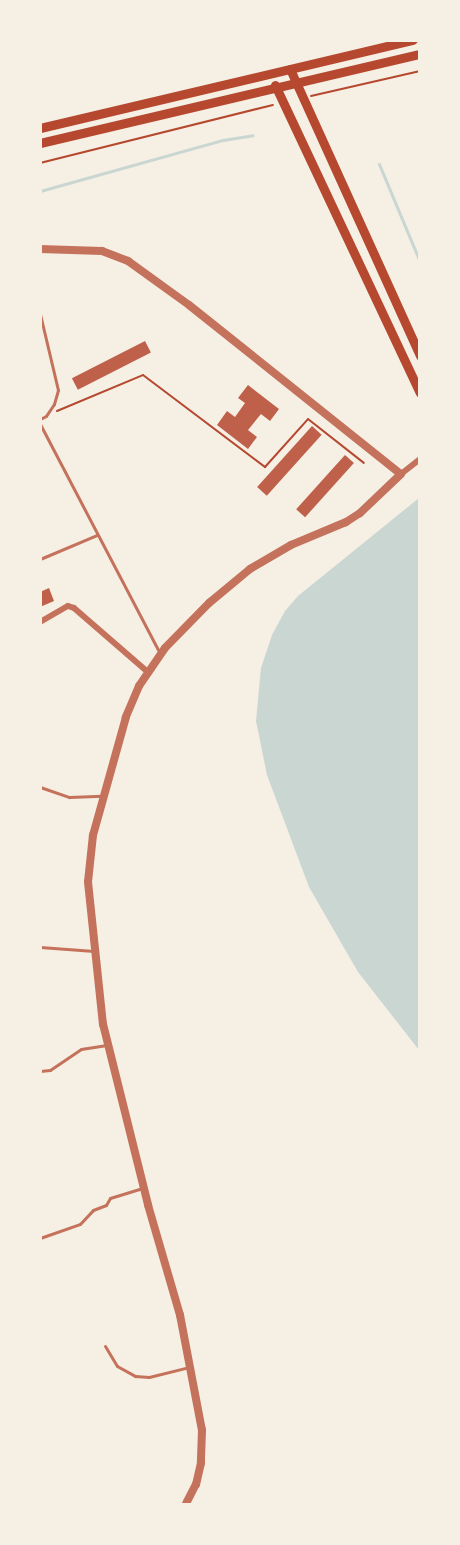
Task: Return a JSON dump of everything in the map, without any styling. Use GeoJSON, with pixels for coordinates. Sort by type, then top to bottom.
{"type":"FeatureCollection","features":[{"type":"Feature","properties":{"kind":"main road"},"geometry":{"type":"LineString","coordinates":[[40,128],[413,40]]}},
{"type":"Feature","properties":{"kind":"main road"},"geometry":{"type":"LineString","coordinates":[[40,143],[420,54]]}},
{"type":"Feature","properties":{"kind":"main road"},"geometry":{"type":"LineString","coordinates":[[290,69],[420,356]]}},
{"type":"Feature","properties":{"kind":"main road"},"geometry":{"type":"LineString","coordinates":[[270,74],[420,393]]}},
{"type":"Feature","properties":{"kind":"street"},"geometry":{"type":"LineString","coordinates":[[40,249],[102,251],[128,261],[199,313],[401,474]]}},
{"type":"Feature","properties":{"kind":"street"},"geometry":{"type":"LineString","coordinates":[[186,1504],[199,1473],[203,1442],[190,1366],[180,1315],[144,1188],[103,1024],[89,867],[102,796],[126,717],[148,672],[160,655],[200,612],[250,569],[291,545],[319,536],[360,513],[420,459]]}},
{"type":"Feature","properties":{"kind":"street"},"geometry":{"type":"LineString","coordinates":[[40,622],[68,606],[74,608],[148,672]]}},
{"type":"Feature","properties":{"kind":"lane"},"geometry":{"type":"LineString","coordinates":[[40,314],[58,390],[54,404],[46,416],[40,418]]}},
{"type":"Feature","properties":{"kind":"lane"},"geometry":{"type":"LineString","coordinates":[[40,337],[45,334]]}},
{"type":"Feature","properties":{"kind":"lane"},"geometry":{"type":"LineString","coordinates":[[40,424],[160,655]]}},
{"type":"Feature","properties":{"kind":"lane"},"geometry":{"type":"LineString","coordinates":[[40,559],[97,535]]}},
{"type":"Feature","properties":{"kind":"lane"},"geometry":{"type":"LineString","coordinates":[[40,787],[69,796],[102,796]]}},
{"type":"Feature","properties":{"kind":"lane"},"geometry":{"type":"LineString","coordinates":[[40,947],[95,951]]}},
{"type":"Feature","properties":{"kind":"lane"},"geometry":{"type":"LineString","coordinates":[[40,1071],[50,1070],[81,1049],[109,1044]]}},
{"type":"Feature","properties":{"kind":"lane"},"geometry":{"type":"LineString","coordinates":[[40,1238],[80,1224],[93,1210],[106,1205],[110,1198],[144,1188]]}},
{"type":"Feature","properties":{"kind":"lane"},"geometry":{"type":"LineString","coordinates":[[105,1346],[117,1366],[135,1376],[149,1377],[190,1366]]}},
{"type":"Feature","properties":{"kind":"path"},"geometry":{"type":"LineString","coordinates":[[303,98],[420,71]]}},
{"type":"Feature","properties":{"kind":"path"},"geometry":{"type":"LineString","coordinates":[[40,163],[283,103]]}},
{"type":"Feature","properties":{"kind":"path"},"geometry":{"type":"LineString","coordinates":[[46,416],[143,375],[265,467],[308,418],[364,463]]}},
{"type":"Feature","properties":{"kind":"shaded area"},"geometry":{"type":"Polygon","coordinates":[[[419,498],[419,1050],[358,972],[309,887],[267,775],[256,721],[261,668],[272,635],[285,611],[298,596],[419,498]]]}},
{"type":"Feature","properties":{"kind":"building"},"geometry":{"type":"Polygon","coordinates":[[[145,341],[151,353],[78,390],[72,378],[145,341]]]}},
{"type":"Feature","properties":{"kind":"building"},"geometry":{"type":"Polygon","coordinates":[[[248,385],[279,409],[270,421],[261,414],[248,430],[257,437],[248,449],[217,425],[227,411],[235,417],[245,403],[238,398],[248,385]]]}},
{"type":"Feature","properties":{"kind":"building"},"geometry":{"type":"Polygon","coordinates":[[[312,426],[322,435],[267,496],[257,487],[312,426]]]}},
{"type":"Feature","properties":{"kind":"building"},"geometry":{"type":"Polygon","coordinates":[[[345,455],[354,463],[305,517],[296,509],[345,455]]]}},
{"type":"Feature","properties":{"kind":"building"},"geometry":{"type":"Polygon","coordinates":[[[49,588],[54,601],[40,607],[40,592],[49,588]]]}},
{"type":"Feature","properties":{"kind":"waterway"},"geometry":{"type":"LineString","coordinates":[[40,191],[223,140],[253,135]]}},
{"type":"Feature","properties":{"kind":"waterway"},"geometry":{"type":"LineString","coordinates":[[379,164],[420,262]]}}]}
